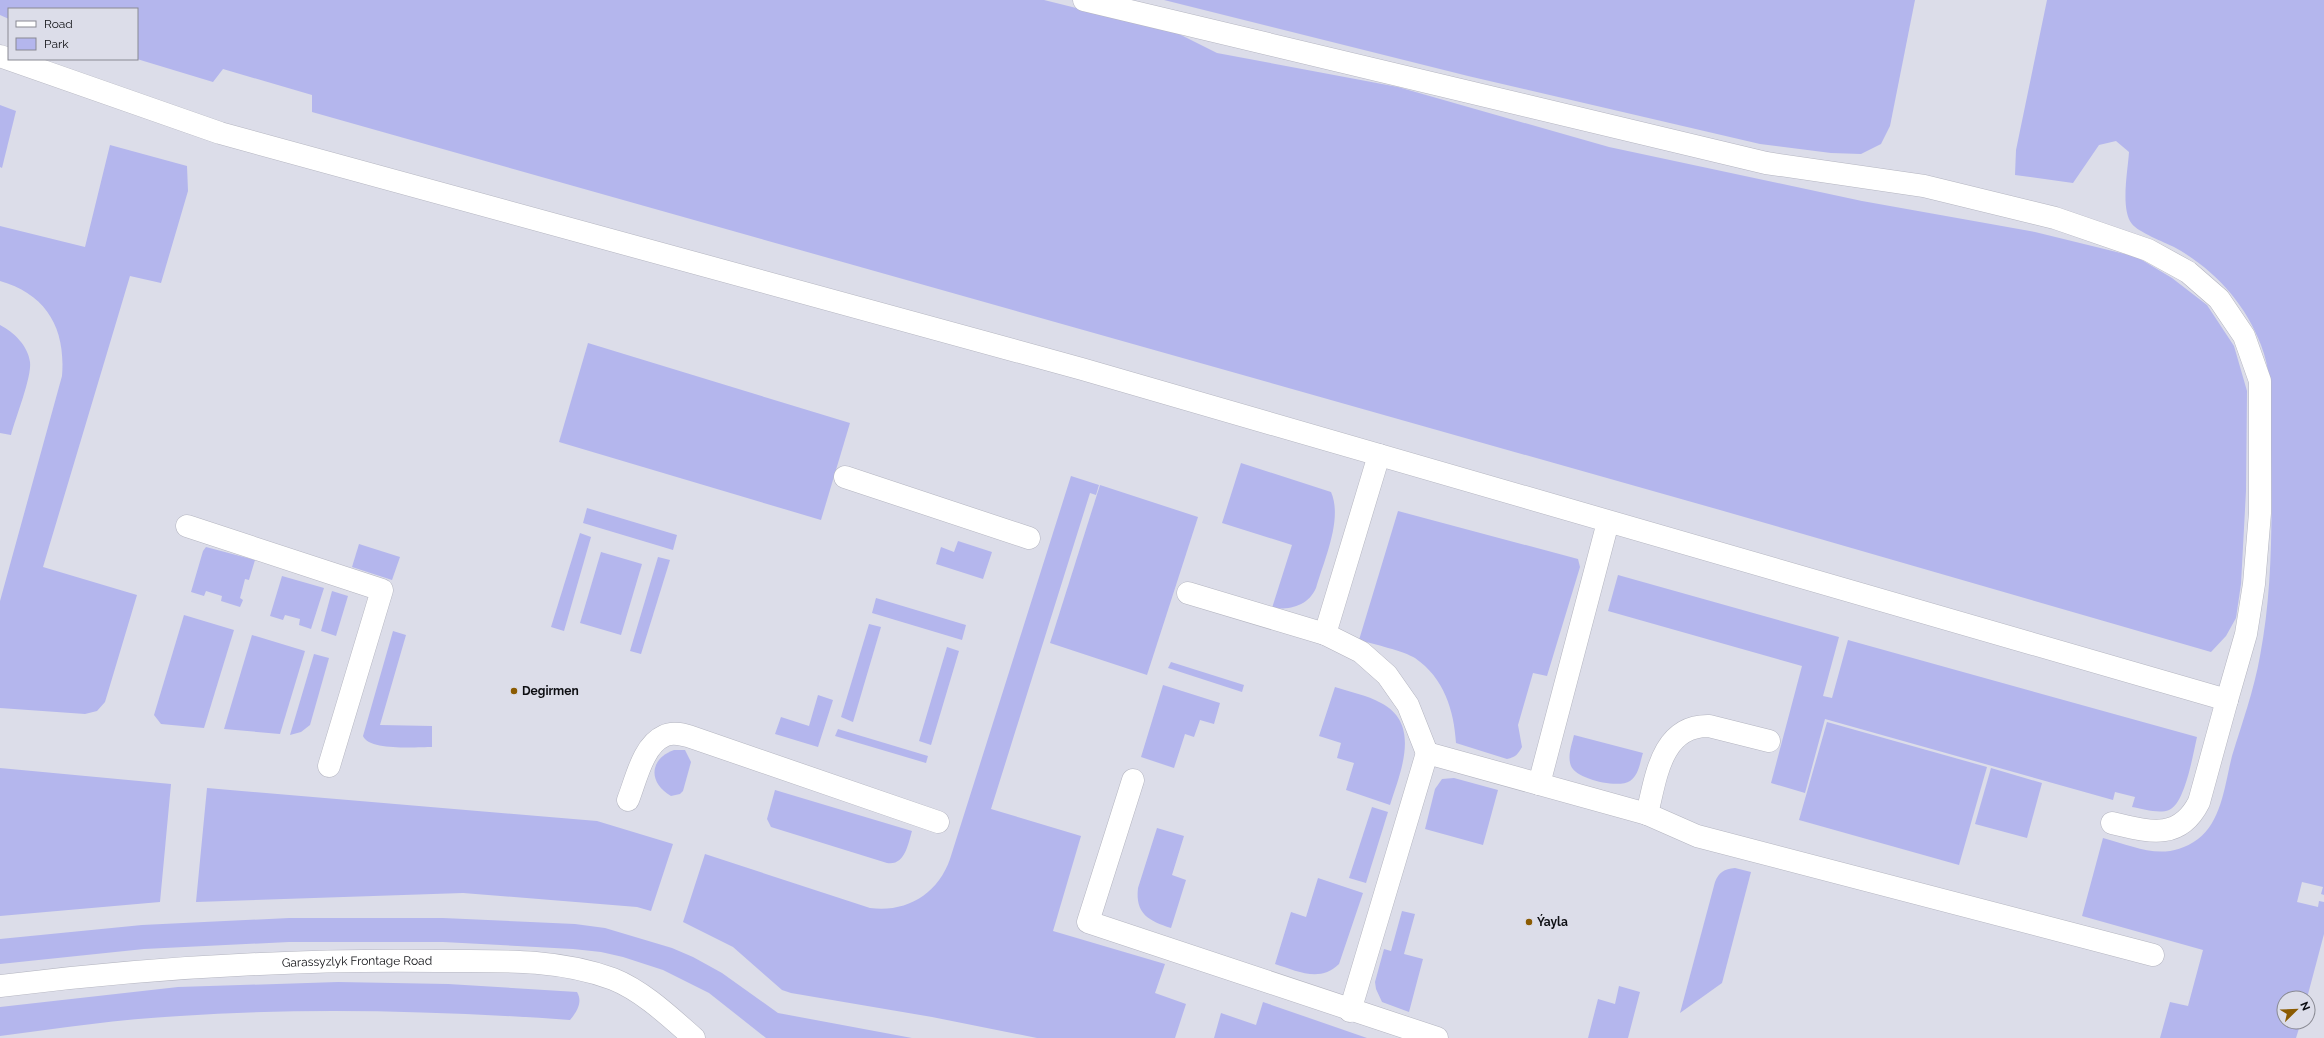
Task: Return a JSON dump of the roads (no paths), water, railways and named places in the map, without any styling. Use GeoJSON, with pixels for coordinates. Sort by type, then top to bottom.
{"type":"FeatureCollection","features":[{"type":"Feature","properties":{"kind":"street"},"geometry":{"type":"LineString","coordinates":[[1084,0],[1766,163],[1924,186],[2055,218],[2148,250],[2188,272],[2219,299],[2240,330],[2260,381],[2260,513],[2254,584],[2246,634],[2199,802],[2194,813],[2180,824],[2160,832],[2112,823]]}},
{"type":"Feature","properties":{"kind":"street"},"geometry":{"type":"LineString","coordinates":[[11,60],[220,133],[1082,369],[2227,700]]}},
{"type":"Feature","properties":{"kind":"street"},"geometry":{"type":"LineString","coordinates":[[1325,634],[1379,456]]}},
{"type":"Feature","properties":{"kind":"street"},"geometry":{"type":"LineString","coordinates":[[845,477],[1029,538]]}},
{"type":"Feature","properties":{"kind":"street"},"geometry":{"type":"LineString","coordinates":[[1539,784],[1608,522]]}},
{"type":"Feature","properties":{"kind":"street"},"geometry":{"type":"LineString","coordinates":[[187,526],[382,590],[329,766]]}},
{"type":"Feature","properties":{"kind":"street"},"geometry":{"type":"LineString","coordinates":[[1188,593],[1325,634],[1360,652],[1387,675],[1408,705],[1427,753],[1350,1010]]}},
{"type":"Feature","properties":{"kind":"street"},"geometry":{"type":"LineString","coordinates":[[1647,814],[1665,750],[1680,734],[1700,726],[1709,726],[1769,741]]}},
{"type":"Feature","properties":{"kind":"street"},"geometry":{"type":"LineString","coordinates":[[628,800],[646,756],[654,743],[664,735],[678,734],[694,738],[938,822]]}},
{"type":"Feature","properties":{"kind":"street"},"geometry":{"type":"LineString","coordinates":[[1427,753],[1647,814],[1697,836],[2153,955]]}},
{"type":"Feature","properties":{"kind":"street"},"geometry":{"type":"LineString","coordinates":[[1133,780],[1088,922],[1437,1038]]}},
{"type":"Feature","properties":{"kind":"street","name":"Garassyzlyk Frontage Road"},"geometry":{"type":"LineString","coordinates":[[0,986],[99,974],[182,967],[394,960],[529,962],[575,969],[613,979],[640,994],[694,1038]]}},
{"type":"Feature","properties":{"kind":"place","name":"Degirmen"},"geometry":{"type":"Point","coordinates":[514,691]}},
{"type":"Feature","properties":{"kind":"place","name":"Ýayla"},"geometry":{"type":"Point","coordinates":[1529,922]}}]}
